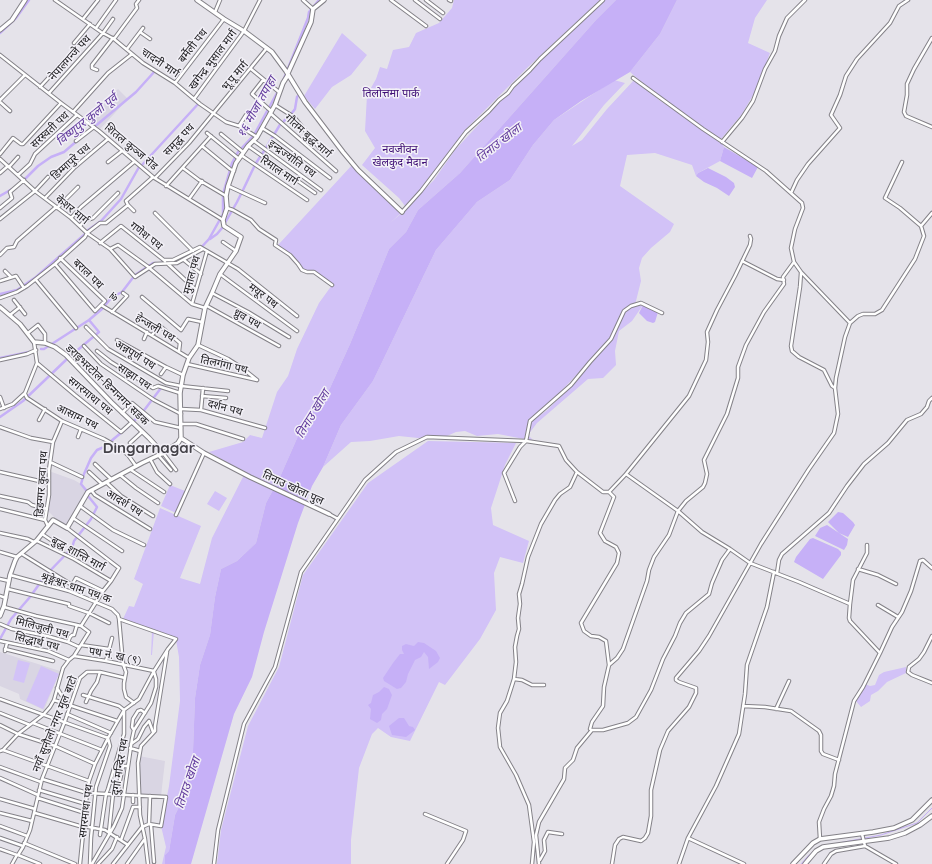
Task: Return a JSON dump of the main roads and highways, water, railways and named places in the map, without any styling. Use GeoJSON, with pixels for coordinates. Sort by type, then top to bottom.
{"type":"FeatureCollection","features":[{"type":"Feature","properties":{"kind":"water","name":"तिनाउ खोला"},"geometry":{"type":"Polygon","coordinates":[[[616,0],[677,0],[660,34],[630,72],[581,101],[554,120],[533,145],[510,180],[477,202],[436,250],[373,381],[341,425],[323,467],[312,486],[298,523],[264,632],[252,677],[234,714],[191,864],[165,864],[165,855],[169,851],[175,815],[182,801],[193,751],[195,698],[200,665],[210,635],[215,597],[221,569],[237,561],[256,543],[266,503],[280,477],[302,427],[330,388],[350,344],[389,249],[406,232],[418,210],[460,173],[596,20],[616,0]]]}},
{"type":"Feature","properties":{"kind":"water"},"geometry":{"type":"Polygon","coordinates":[[[724,147],[758,167],[752,178],[720,161],[724,147]]]}},
{"type":"Feature","properties":{"kind":"water"},"geometry":{"type":"Polygon","coordinates":[[[708,168],[734,183],[735,187],[729,196],[696,176],[698,173],[708,168]]]}},
{"type":"Feature","properties":{"kind":"water"},"geometry":{"type":"Polygon","coordinates":[[[643,305],[658,312],[655,322],[653,323],[647,321],[639,313],[643,305]]]}},
{"type":"Feature","properties":{"kind":"water"},"geometry":{"type":"Polygon","coordinates":[[[838,512],[843,513],[855,525],[848,537],[839,533],[828,522],[838,512]]]}},
{"type":"Feature","properties":{"kind":"water"},"geometry":{"type":"Polygon","coordinates":[[[827,525],[848,539],[844,550],[815,536],[820,528],[827,525]]]}},
{"type":"Feature","properties":{"kind":"water"},"geometry":{"type":"Polygon","coordinates":[[[813,538],[838,549],[841,552],[841,555],[823,579],[794,562],[796,557],[810,539],[813,538]]]}},
{"type":"Feature","properties":{"kind":"water"},"geometry":{"type":"Polygon","coordinates":[[[418,642],[424,643],[436,651],[440,658],[438,662],[429,669],[428,657],[424,652],[421,657],[415,660],[406,682],[401,688],[397,689],[384,681],[383,678],[393,663],[400,654],[404,654],[402,646],[406,644],[414,646],[418,642]]]}},
{"type":"Feature","properties":{"kind":"water"},"geometry":{"type":"Polygon","coordinates":[[[384,687],[389,689],[392,695],[387,709],[382,714],[381,720],[377,723],[370,719],[371,709],[368,705],[371,703],[373,695],[384,687]]]}},
{"type":"Feature","properties":{"kind":"water"},"geometry":{"type":"Polygon","coordinates":[[[399,718],[404,718],[409,726],[413,727],[415,730],[406,737],[392,735],[389,726],[399,718]]]}},
{"type":"Feature","properties":{"kind":"waterway"},"geometry":{"type":"LineString","coordinates":[[0,33],[16,18],[29,0]]}},
{"type":"Feature","properties":{"kind":"waterway","name":"१६ मौजा तपाहा"},"geometry":{"type":"LineString","coordinates":[[283,81],[309,12],[319,0]]}},
{"type":"Feature","properties":{"kind":"waterway","name":"विष्णुपुर कुलो पूर्व"},"geometry":{"type":"LineString","coordinates":[[93,128],[136,92],[155,71]]}},
{"type":"Feature","properties":{"kind":"waterway","name":"१६ मौजा तपाहा"},"geometry":{"type":"LineString","coordinates":[[197,252],[209,239],[223,214],[223,194],[232,163],[238,152],[254,135],[278,91]]}},
{"type":"Feature","properties":{"kind":"waterway"},"geometry":{"type":"LineString","coordinates":[[292,113],[295,109],[297,97],[299,95]]}},
{"type":"Feature","properties":{"kind":"waterway"},"geometry":{"type":"LineString","coordinates":[[142,165],[199,103]]}},
{"type":"Feature","properties":{"kind":"waterway"},"geometry":{"type":"LineString","coordinates":[[284,121],[289,116]]}},
{"type":"Feature","properties":{"kind":"waterway"},"geometry":{"type":"LineString","coordinates":[[266,148],[281,123]]}},
{"type":"Feature","properties":{"kind":"waterway","name":"विष्णुपुर कुलो पूर्व"},"geometry":{"type":"LineString","coordinates":[[26,178],[38,166],[51,157],[64,152],[78,140]]}},
{"type":"Feature","properties":{"kind":"waterway"},"geometry":{"type":"LineString","coordinates":[[256,163],[264,151]]}},
{"type":"Feature","properties":{"kind":"waterway"},"geometry":{"type":"LineString","coordinates":[[88,230],[101,221],[121,199],[139,167]]}},
{"type":"Feature","properties":{"kind":"waterway"},"geometry":{"type":"LineString","coordinates":[[243,190],[254,167]]}},
{"type":"Feature","properties":{"kind":"waterway","name":"विष्णुपुर कुलो पूर्व"},"geometry":{"type":"LineString","coordinates":[[0,196],[12,189]]}},
{"type":"Feature","properties":{"kind":"waterway"},"geometry":{"type":"LineString","coordinates":[[210,239],[222,228],[241,194]]}},
{"type":"Feature","properties":{"kind":"waterway"},"geometry":{"type":"LineString","coordinates":[[0,294],[17,290],[36,277],[85,234]]}},
{"type":"Feature","properties":{"kind":"waterway","name":"१६ मौजा तपाहा"},"geometry":{"type":"LineString","coordinates":[[161,263],[174,262],[191,254]]}},
{"type":"Feature","properties":{"kind":"waterway","name":"१६ मौजा तपाहा"},"geometry":{"type":"LineString","coordinates":[[112,297],[122,292],[135,275],[153,263],[156,263]]}},
{"type":"Feature","properties":{"kind":"waterway","name":"१६ मौजा तपाहा"},"geometry":{"type":"LineString","coordinates":[[41,349],[44,349],[89,320],[102,309],[112,297]]}},
{"type":"Feature","properties":{"kind":"waterway"},"geometry":{"type":"LineString","coordinates":[[0,417],[23,401],[67,359],[99,332],[89,320]]}},
{"type":"Feature","properties":{"kind":"waterway"},"geometry":{"type":"LineString","coordinates":[[0,358],[29,352]]}},
{"type":"Feature","properties":{"kind":"waterway"},"geometry":{"type":"LineString","coordinates":[[131,424],[142,413],[161,388]]}},
{"type":"Feature","properties":{"kind":"waterway"},"geometry":{"type":"LineString","coordinates":[[0,639],[11,619],[30,597],[45,576],[72,548],[74,541],[91,519],[97,507],[81,484],[84,474],[91,458],[97,450],[104,447],[128,427]]}},
{"type":"Feature","properties":{"kind":"waterway"},"geometry":{"type":"LineString","coordinates":[[828,845],[881,835],[917,823],[932,808]]}},
{"type":"Feature","properties":{"kind":"waterway"},"geometry":{"type":"LineString","coordinates":[[801,864],[808,856],[820,847]]}},
{"type":"Feature","properties":{"kind":"district","name":"Dingarnagar"},"geometry":{"type":"Point","coordinates":[149,448]}},
{"type":"Feature","properties":{"kind":"park label","name":"तिलोत्तमा पार्क"},"geometry":{"type":"Point","coordinates":[391,94]}},
{"type":"Feature","properties":{"kind":"park label","name":"नवजीवन खेलकुद मैदान"},"geometry":{"type":"Point","coordinates":[400,156]}}]}
